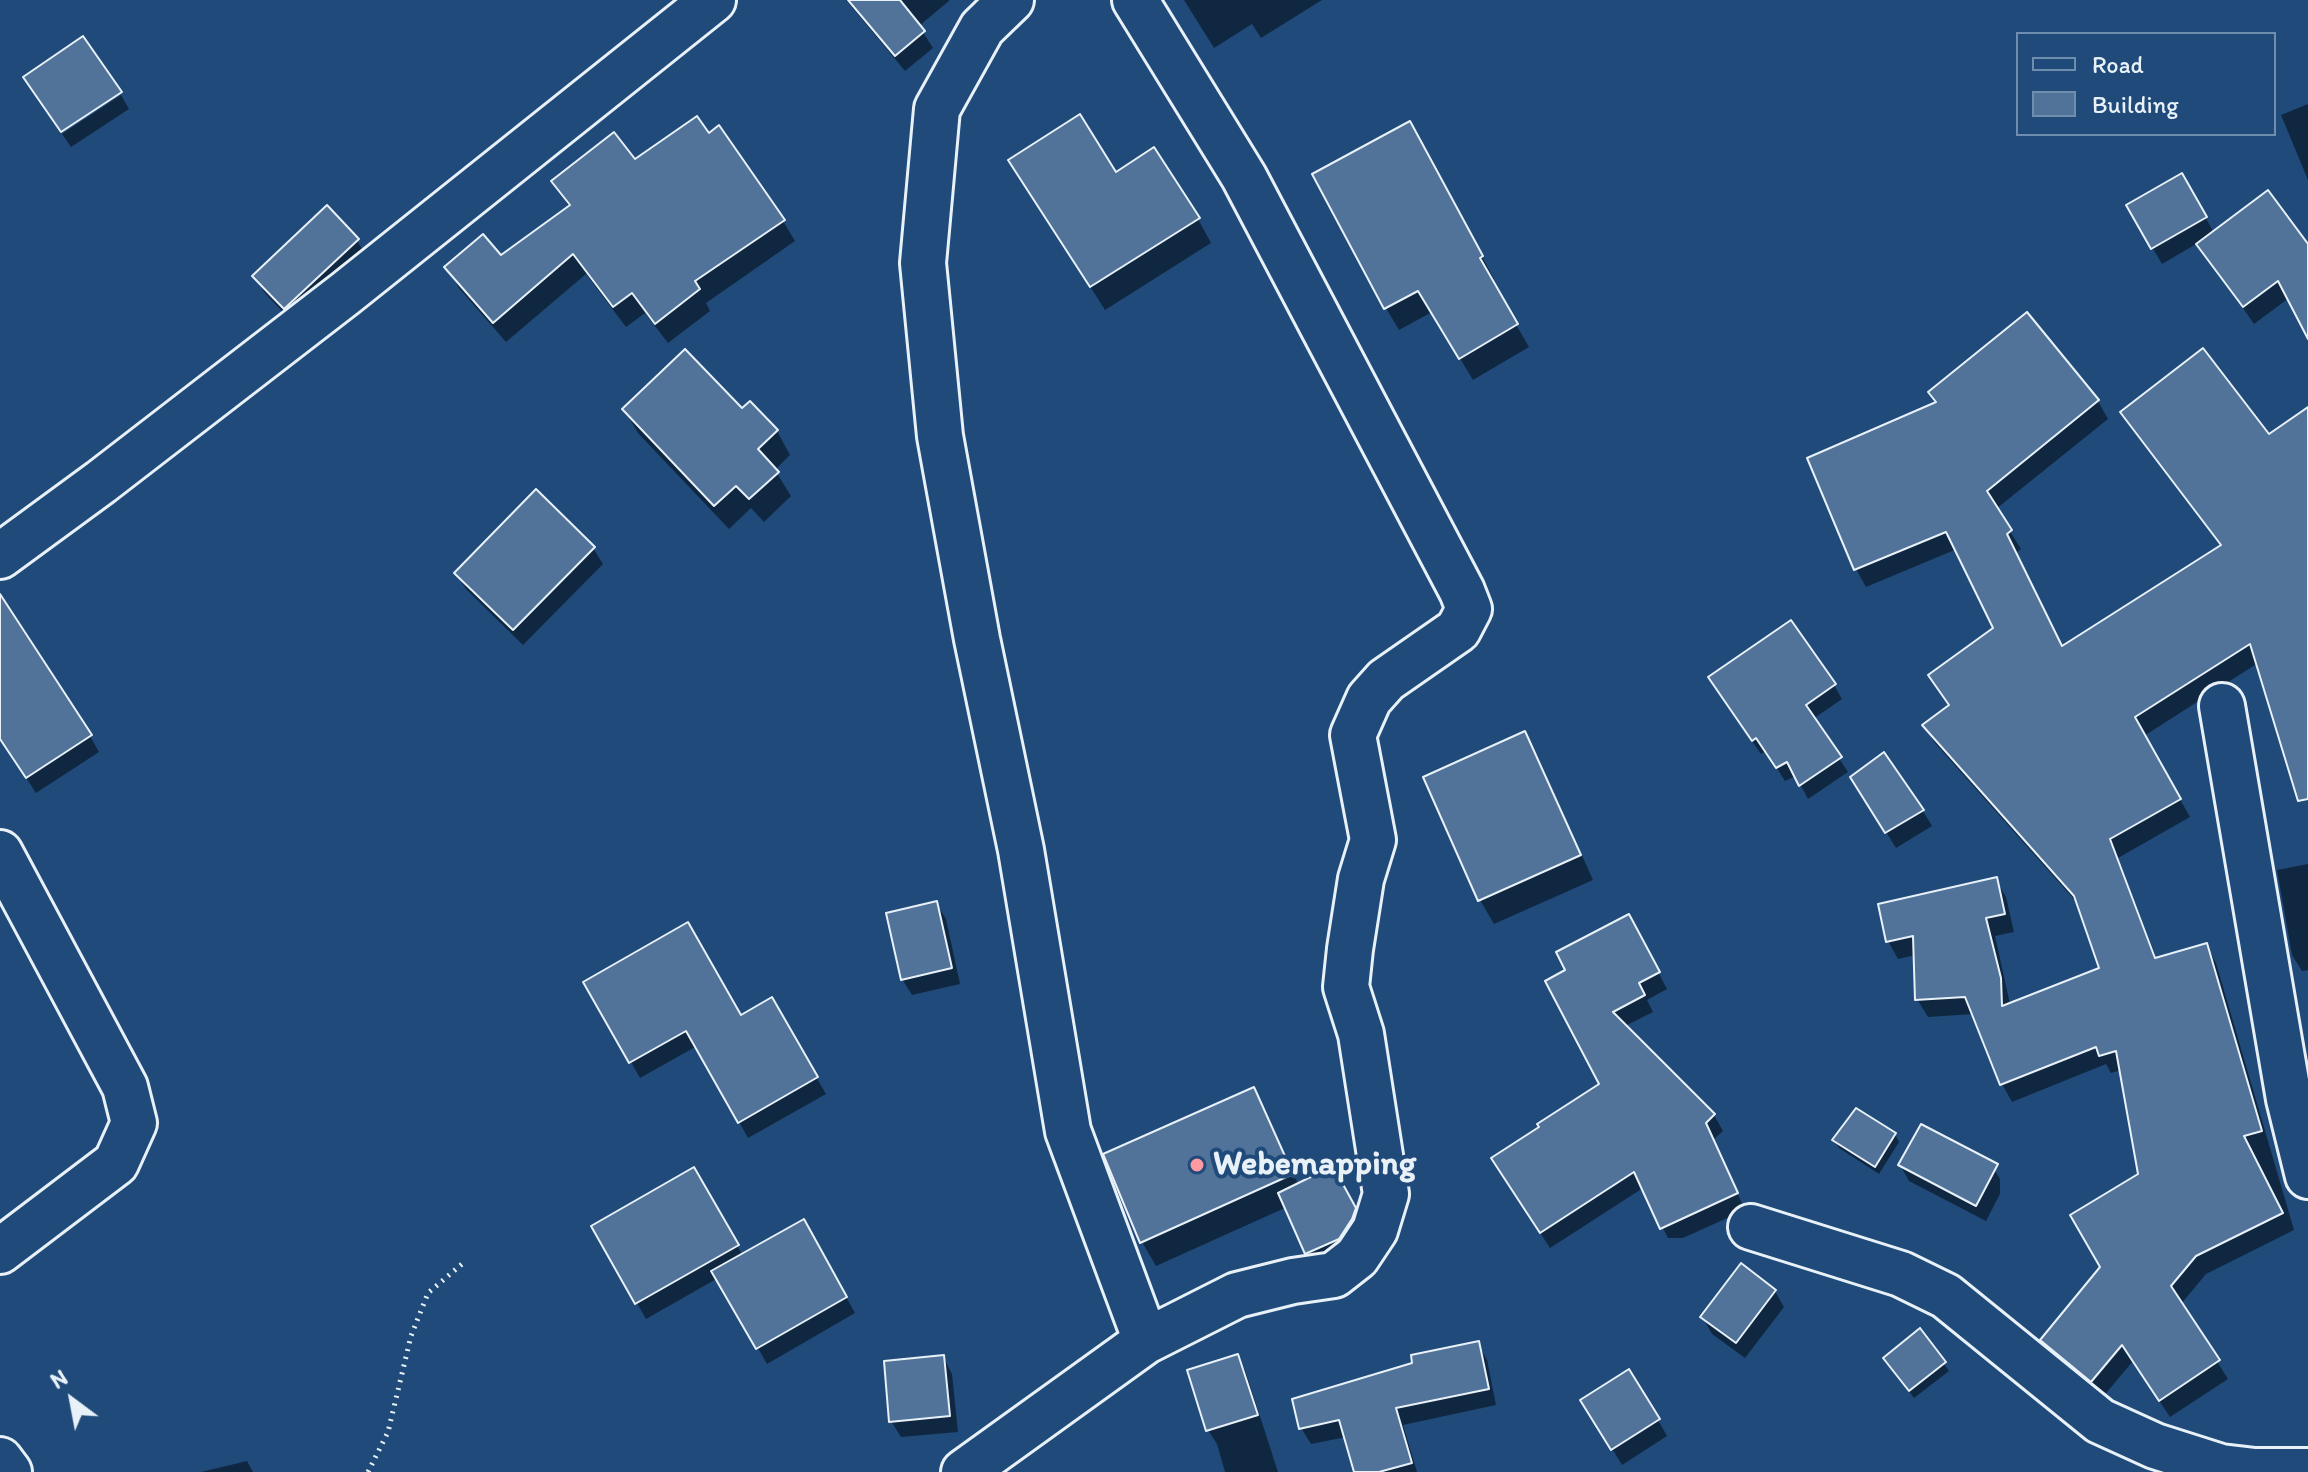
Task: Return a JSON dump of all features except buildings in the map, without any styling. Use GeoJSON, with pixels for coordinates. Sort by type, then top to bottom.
{"type":"FeatureCollection","features":[{"type":"Feature","properties":{"kind":"street"},"geometry":{"type":"LineString","coordinates":[[0,556],[114,473],[346,293],[713,0]]}},
{"type":"Feature","properties":{"kind":"street"},"geometry":{"type":"LineString","coordinates":[[1011,0],[982,28],[937,109],[923,263],[940,436],[977,639],[1021,850],[1068,1131],[1146,1341]]}},
{"type":"Feature","properties":{"kind":"street"},"geometry":{"type":"LineString","coordinates":[[964,1472],[1146,1341],[1237,1295],[1293,1281],[1334,1275],[1357,1257],[1375,1230],[1386,1194],[1361,1034],[1346,987],[1361,879],[1373,840],[1353,735],[1369,699],[1386,680],[1458,630],[1469,609],[1244,177],[1135,0]]}},
{"type":"Feature","properties":{"kind":"street"},"geometry":{"type":"LineString","coordinates":[[2222,706],[2289,1099],[2308,1176]]}},
{"type":"Feature","properties":{"kind":"street"},"geometry":{"type":"LineString","coordinates":[[0,853],[125,1087],[134,1123],[116,1163],[0,1251]]}},
{"type":"Feature","properties":{"kind":"street"},"geometry":{"type":"LineString","coordinates":[[1751,1227],[1901,1274],[1946,1296],[2100,1421],[2155,1446],[2221,1467],[2255,1471],[2308,1471]]}},
{"type":"Feature","properties":{"kind":"street"},"geometry":{"type":"LineString","coordinates":[[0,1460],[9,1472]]}},
{"type":"Feature","properties":{"kind":"path"},"geometry":{"type":"LineString","coordinates":[[368,1472],[388,1432],[411,1336],[428,1293],[462,1264]]}},
{"type":"Feature","properties":{"kind":"place","name":"Webemapping"},"geometry":{"type":"Point","coordinates":[1197,1165]}}]}
